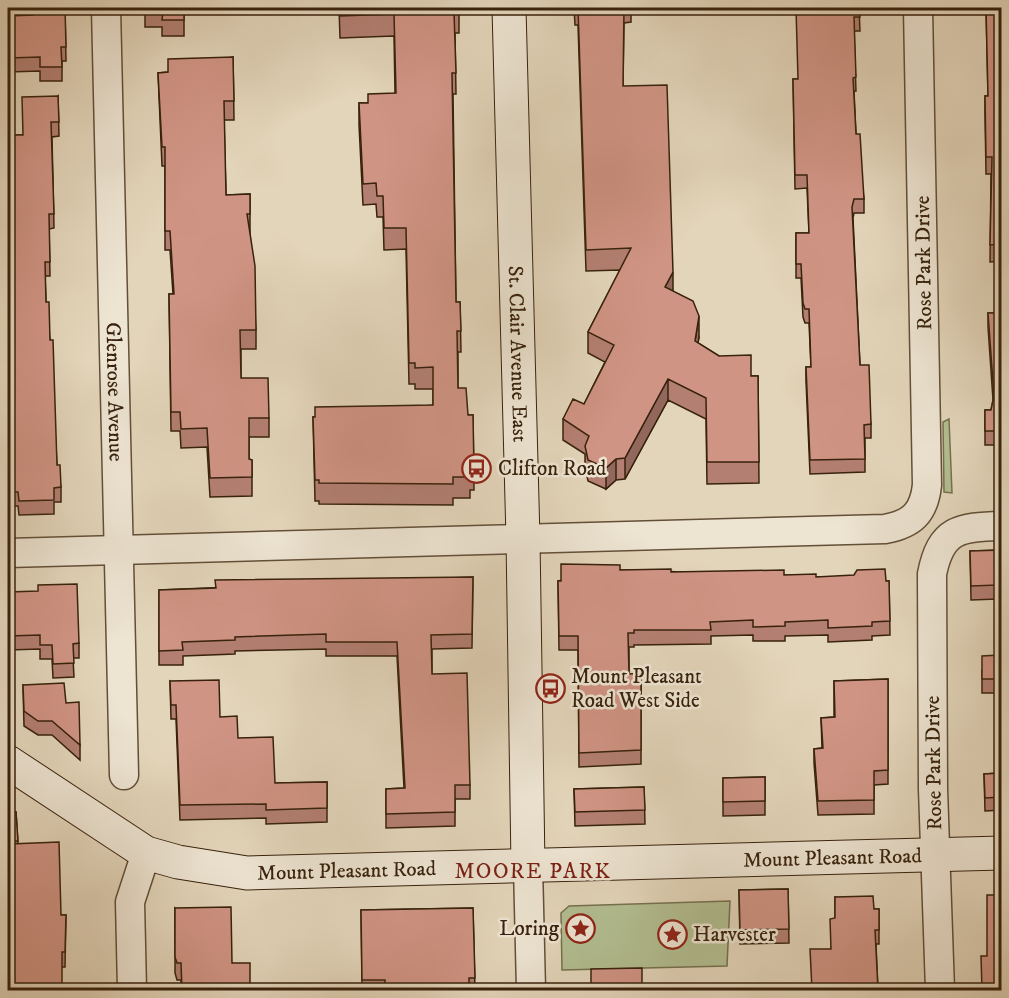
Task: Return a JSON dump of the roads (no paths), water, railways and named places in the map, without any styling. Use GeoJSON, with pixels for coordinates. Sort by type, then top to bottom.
{"type":"FeatureCollection","features":[{"type":"Feature","properties":{"kind":"main road","name":"St. Clair Avenue East"},"geometry":{"type":"LineString","coordinates":[[510,8],[523,539],[528,866]]}},
{"type":"Feature","properties":{"kind":"main road","name":"Mount Pleasant Road"},"geometry":{"type":"LineString","coordinates":[[8,762],[146,853],[178,862],[247,873],[1002,853]]}},
{"type":"Feature","properties":{"kind":"street","name":"Glenrose Avenue"},"geometry":{"type":"LineString","coordinates":[[106,8],[124,775]]}},
{"type":"Feature","properties":{"kind":"street","name":"Rose Park Drive"},"geometry":{"type":"LineString","coordinates":[[523,539],[885,529],[903,526],[915,516],[926,497],[927,485],[918,8]]}},
{"type":"Feature","properties":{"kind":"street","name":"Rose Park Drive"},"geometry":{"type":"LineString","coordinates":[[940,990],[935,854],[932,574],[936,555],[945,538],[961,528],[1002,526]]}},
{"type":"Feature","properties":{"kind":"street"},"geometry":{"type":"LineString","coordinates":[[8,553],[523,539]]}},
{"type":"Feature","properties":{"kind":"street"},"geometry":{"type":"LineString","coordinates":[[132,990],[130,902],[146,853]]}},
{"type":"Feature","properties":{"kind":"street","name":"St. Clair Avenue East"},"geometry":{"type":"LineString","coordinates":[[528,866],[531,990]]}},
{"type":"Feature","properties":{"kind":"place","name":"Clifton Road"},"geometry":{"type":"Point","coordinates":[477,468]}},
{"type":"Feature","properties":{"kind":"place","name":"Mount Pleasant Road West Side"},"geometry":{"type":"Point","coordinates":[550,688]}},
{"type":"Feature","properties":{"kind":"place","name":"Loring"},"geometry":{"type":"Point","coordinates":[580,928]}},
{"type":"Feature","properties":{"kind":"place","name":"Harvester"},"geometry":{"type":"Point","coordinates":[672,934]}},
{"type":"Feature","properties":{"kind":"district","name":"MOORE PARK"},"geometry":{"type":"Point","coordinates":[533,870]}}]}
